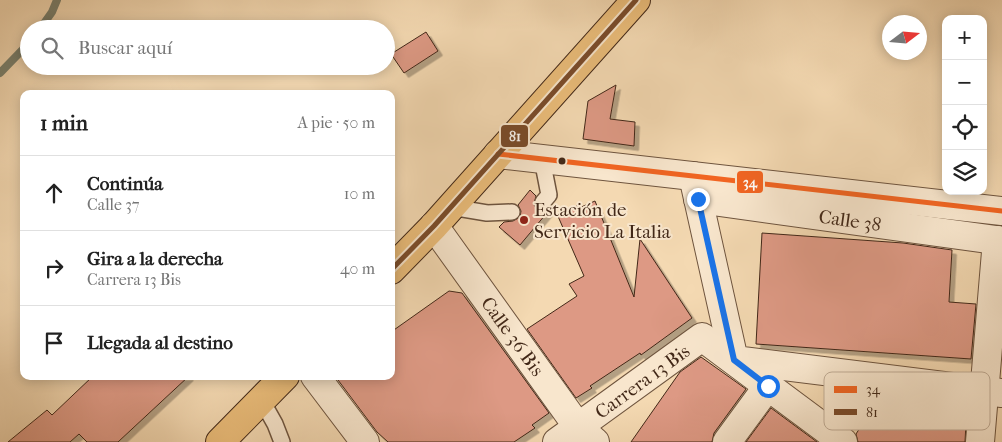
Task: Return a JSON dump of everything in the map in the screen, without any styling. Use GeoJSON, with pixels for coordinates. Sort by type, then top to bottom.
{"type":"FeatureCollection","features":[{"type":"Feature","properties":{"kind":"main road"},"geometry":{"type":"LineString","coordinates":[[395,266],[442,217],[636,0]]}},
{"type":"Feature","properties":{"kind":"main road"},"geometry":{"type":"LineString","coordinates":[[220,442],[282,380]]}},
{"type":"Feature","properties":{"kind":"street"},"geometry":{"type":"LineString","coordinates":[[498,154],[542,159],[696,188],[1002,210]]}},
{"type":"Feature","properties":{"kind":"street"},"geometry":{"type":"LineString","coordinates":[[696,188],[734,360],[824,428]]}},
{"type":"Feature","properties":{"kind":"street","name":"Calle 38"},"geometry":{"type":"LineString","coordinates":[[696,188],[1000,240]]}},
{"type":"Feature","properties":{"kind":"street","name":"Calle 36 Bis"},"geometry":{"type":"LineString","coordinates":[[442,217],[577,437]]}},
{"type":"Feature","properties":{"kind":"street"},"geometry":{"type":"LineString","coordinates":[[993,392],[1000,240]]}},
{"type":"Feature","properties":{"kind":"street","name":"Carrera 13 Bis"},"geometry":{"type":"LineString","coordinates":[[577,437],[702,337],[734,360]]}},
{"type":"Feature","properties":{"kind":"street"},"geometry":{"type":"LineString","coordinates":[[734,360],[831,372]]}},
{"type":"Feature","properties":{"kind":"street"},"geometry":{"type":"LineString","coordinates":[[318,380],[365,442]]}},
{"type":"Feature","properties":{"kind":"street"},"geometry":{"type":"LineString","coordinates":[[727,442],[768,386]]}},
{"type":"Feature","properties":{"kind":"street"},"geometry":{"type":"LineString","coordinates":[[827,430],[843,442]]}},
{"type":"Feature","properties":{"kind":"lane"},"geometry":{"type":"LineString","coordinates":[[542,159],[549,195],[543,202]]}},
{"type":"Feature","properties":{"kind":"lane"},"geometry":{"type":"LineString","coordinates":[[442,217],[512,212]]}},
{"type":"Feature","properties":{"kind":"lane"},"geometry":{"type":"LineString","coordinates":[[261,399],[275,424],[282,442]]}},
{"type":"Feature","properties":{"kind":"building"},"geometry":{"type":"Polygon","coordinates":[[[426,32],[438,51],[404,73],[395,60],[395,51],[426,32]]]}},
{"type":"Feature","properties":{"kind":"building"},"geometry":{"type":"Polygon","coordinates":[[[616,85],[610,119],[635,122],[634,146],[583,139],[588,101],[616,85]]]}},
{"type":"Feature","properties":{"kind":"building","name":"Estación de Servicio La Italia"},"geometry":{"type":"Polygon","coordinates":[[[530,190],[536,196],[534,205],[537,209],[546,211],[551,208],[520,245],[499,227],[504,222],[513,221],[520,217],[521,211],[518,205],[530,190]]]}},
{"type":"Feature","properties":{"kind":"building"},"geometry":{"type":"Polygon","coordinates":[[[595,201],[634,297],[640,239],[692,318],[641,355],[640,353],[590,386],[592,388],[576,398],[527,329],[577,296],[569,284],[584,276],[557,214],[595,201]]]}},
{"type":"Feature","properties":{"kind":"building"},"geometry":{"type":"Polygon","coordinates":[[[762,233],[903,243],[952,250],[949,302],[976,304],[971,359],[756,344],[762,233]]]}},
{"type":"Feature","properties":{"kind":"building"},"geometry":{"type":"Polygon","coordinates":[[[449,291],[462,293],[549,413],[532,425],[535,428],[514,442],[388,442],[377,432],[338,380],[395,380],[395,329],[449,291]]]}},
{"type":"Feature","properties":{"kind":"building"},"geometry":{"type":"Polygon","coordinates":[[[701,357],[746,389],[714,433],[712,442],[631,442],[680,372],[701,357]]]}},
{"type":"Feature","properties":{"kind":"building"},"geometry":{"type":"Polygon","coordinates":[[[89,380],[185,380],[118,442],[87,442],[79,434],[70,442],[8,442],[47,410],[52,415],[89,380]]]}},
{"type":"Feature","properties":{"kind":"building"},"geometry":{"type":"Polygon","coordinates":[[[771,408],[817,442],[746,442],[771,408]]]}},
{"type":"Feature","properties":{"kind":"building"},"geometry":{"type":"Polygon","coordinates":[[[859,430],[966,430],[965,442],[858,442],[856,434],[859,430]]]}},
{"type":"Feature","properties":{"kind":"waterway"},"geometry":{"type":"LineString","coordinates":[[46,20],[57,0]]}},
{"type":"Feature","properties":{"kind":"waterway"},"geometry":{"type":"LineString","coordinates":[[0,73],[20,52]]}},
{"type":"Feature","properties":{"kind":"transit line","name":"81"},"geometry":{"type":"LineString","coordinates":[[395,266],[434,226],[636,0]]}},
{"type":"Feature","properties":{"kind":"transit line","name":"34"},"geometry":{"type":"LineString","coordinates":[[498,154],[1002,211]]}},
{"type":"Feature","properties":{"kind":"place","name":"Estación de Servicio La Italia"},"geometry":{"type":"Point","coordinates":[524,220]}},
{"type":"Feature","properties":{"kind":"route"},"geometry":{"type":"LineString","coordinates":[[698,199],[734,360],[768,386]]}}]}
